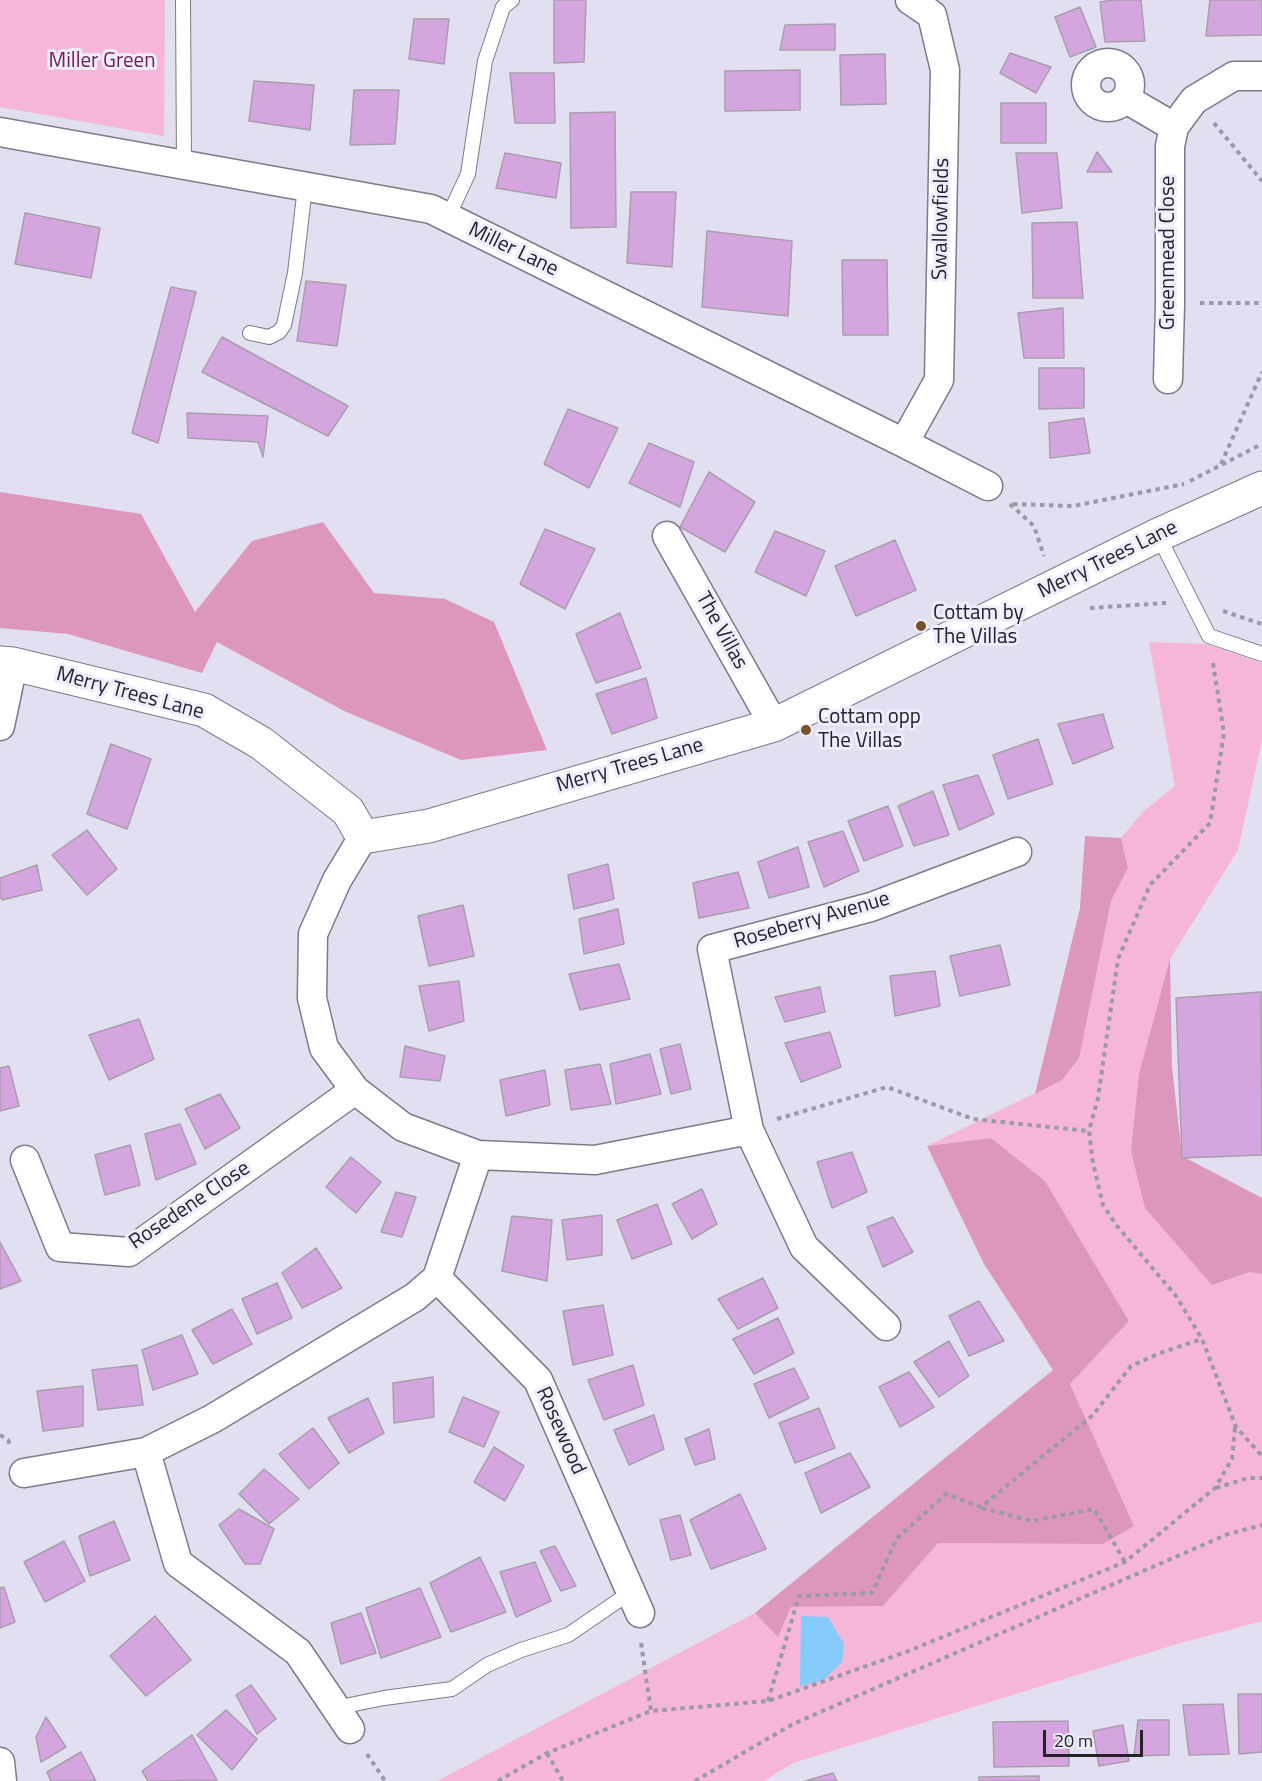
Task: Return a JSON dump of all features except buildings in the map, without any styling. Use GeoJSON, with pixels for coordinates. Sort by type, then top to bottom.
{"type":"FeatureCollection","features":[{"type":"Feature","properties":{"kind":"street","name":"Swallowfields"},"geometry":{"type":"LineString","coordinates":[[904,443],[939,380],[945,82],[945,70],[932,15],[910,0]]}},
{"type":"Feature","properties":{"kind":"street","name":"Greenmead Close"},"geometry":{"type":"LineString","coordinates":[[1168,379],[1170,146],[1174,127],[1194,100],[1234,76],[1262,76]]}},
{"type":"Feature","properties":{"kind":"street"},"geometry":{"type":"LineString","coordinates":[[1126,99],[1174,127]]}},
{"type":"Feature","properties":{"kind":"street","name":"Miller Lane"},"geometry":{"type":"LineString","coordinates":[[0,132],[431,209],[988,486]]}},
{"type":"Feature","properties":{"kind":"street","name":"Merry Trees Lane"},"geometry":{"type":"LineString","coordinates":[[6,664],[204,710],[261,743],[348,811],[363,837],[429,826],[774,725],[1158,535],[1262,488]]}},
{"type":"Feature","properties":{"kind":"street","name":"The Villas"},"geometry":{"type":"LineString","coordinates":[[667,536],[774,725]]}},
{"type":"Feature","properties":{"kind":"street"},"geometry":{"type":"LineString","coordinates":[[0,726],[6,664]]}},
{"type":"Feature","properties":{"kind":"street"},"geometry":{"type":"LineString","coordinates":[[363,837],[337,880],[313,934],[312,998],[324,1048],[355,1090],[403,1127],[478,1155],[595,1160],[749,1130]]}},
{"type":"Feature","properties":{"kind":"street","name":"Roseberry Avenue"},"geometry":{"type":"LineString","coordinates":[[886,1326],[804,1246],[749,1130],[712,949],[871,907],[1017,852]]}},
{"type":"Feature","properties":{"kind":"street","name":"Rosedene Close"},"geometry":{"type":"LineString","coordinates":[[24,1160],[60,1246],[129,1252],[355,1090]]}},
{"type":"Feature","properties":{"kind":"street"},"geometry":{"type":"LineString","coordinates":[[24,1473],[146,1452],[212,1419],[416,1297],[436,1278],[478,1155]]}},
{"type":"Feature","properties":{"kind":"street","name":"Rosewood"},"geometry":{"type":"LineString","coordinates":[[436,1278],[538,1380],[635,1603]]}},
{"type":"Feature","properties":{"kind":"street"},"geometry":{"type":"LineString","coordinates":[[146,1452],[178,1563],[298,1652],[342,1718]]}},
{"type":"Feature","properties":{"kind":"street"},"geometry":{"type":"LineString","coordinates":[[0,1762],[2,1781]]}},
{"type":"Feature","properties":{"kind":"lane"},"geometry":{"type":"LineString","coordinates":[[183,0],[184,165]]}},
{"type":"Feature","properties":{"kind":"lane"},"geometry":{"type":"LineString","coordinates":[[448,217],[468,174],[485,61],[503,7],[512,0]]}},
{"type":"Feature","properties":{"kind":"lane"},"geometry":{"type":"LineString","coordinates":[[250,333],[268,337],[279,332],[284,325],[295,273],[305,187]]}},
{"type":"Feature","properties":{"kind":"lane"},"geometry":{"type":"LineString","coordinates":[[1158,535],[1209,636],[1262,654]]}},
{"type":"Feature","properties":{"kind":"lane"},"geometry":{"type":"LineString","coordinates":[[342,1718],[384,1698],[452,1689],[487,1665],[521,1650],[568,1635],[635,1603]]}},
{"type":"Feature","properties":{"kind":"path"},"geometry":{"type":"LineString","coordinates":[[1194,100],[1262,182]]}},
{"type":"Feature","properties":{"kind":"path"},"geometry":{"type":"LineString","coordinates":[[1170,304],[1262,303]]}},
{"type":"Feature","properties":{"kind":"path"},"geometry":{"type":"LineString","coordinates":[[1220,465],[1262,372]]}},
{"type":"Feature","properties":{"kind":"path"},"geometry":{"type":"LineString","coordinates":[[1010,504],[1073,506],[1184,484],[1262,444]]}},
{"type":"Feature","properties":{"kind":"path"},"geometry":{"type":"LineString","coordinates":[[1209,636],[1224,733],[1210,823],[1150,885],[1118,959],[1098,1098],[1089,1131],[1093,1164],[1103,1205],[1117,1226],[1176,1296],[1202,1339],[1236,1427],[1262,1456]]}},
{"type":"Feature","properties":{"kind":"path"},"geometry":{"type":"LineString","coordinates":[[749,1130],[786,1115],[887,1087],[973,1119],[1089,1131]]}},
{"type":"Feature","properties":{"kind":"path"},"geometry":{"type":"LineString","coordinates":[[981,1508],[1093,1416],[1131,1366],[1160,1353],[1202,1339]]}},
{"type":"Feature","properties":{"kind":"path"},"geometry":{"type":"LineString","coordinates":[[498,1781],[547,1753],[651,1711],[768,1701],[906,1652],[1125,1562],[1215,1488],[1232,1459],[1236,1427]]}},
{"type":"Feature","properties":{"kind":"path"},"geometry":{"type":"LineString","coordinates":[[1215,1488],[1248,1478],[1262,1478]]}},
{"type":"Feature","properties":{"kind":"path"},"geometry":{"type":"LineString","coordinates":[[768,1701],[799,1596],[872,1593],[897,1538],[946,1494],[981,1508],[1032,1521],[1094,1509],[1125,1562]]}},
{"type":"Feature","properties":{"kind":"path"},"geometry":{"type":"LineString","coordinates":[[695,1781],[794,1724],[1228,1534],[1262,1525]]}},
{"type":"Feature","properties":{"kind":"path"},"geometry":{"type":"LineString","coordinates":[[635,1603],[651,1711]]}},
{"type":"Feature","properties":{"kind":"path"},"geometry":{"type":"LineString","coordinates":[[547,1753],[563,1781]]}},
{"type":"Feature","properties":{"kind":"green space","name":"Miller Green"},"geometry":{"type":"Polygon","coordinates":[[[0,0],[165,0],[164,136],[0,107],[0,0]]]}},
{"type":"Feature","properties":{"kind":"green space"},"geometry":{"type":"Polygon","coordinates":[[[1149,642],[1206,644],[1262,663],[1262,740],[1238,850],[1170,959],[1131,1151],[1249,1272],[1262,1274],[1262,1621],[1177,1644],[793,1763],[764,1781],[437,1781],[755,1613],[778,1636],[791,1607],[883,1606],[938,1543],[1102,1544],[1134,1526],[1070,1384],[1129,1321],[1045,1181],[991,1138],[927,1146],[1062,1080],[1103,938],[1111,901],[1128,868],[1121,838],[1144,811],[1175,786],[1149,642]]]}},
{"type":"Feature","properties":{"kind":"shaded area"},"geometry":{"type":"Polygon","coordinates":[[[0,492],[141,514],[195,612],[252,541],[323,522],[374,593],[445,599],[494,622],[547,750],[461,760],[344,711],[217,642],[202,673],[68,634],[0,628],[0,492]]]}},
{"type":"Feature","properties":{"kind":"shaded area"},"geometry":{"type":"Polygon","coordinates":[[[1085,836],[1121,838],[1128,868],[1111,901],[1079,1058],[1062,1080],[1035,1094],[1080,908],[1085,836]]]}},
{"type":"Feature","properties":{"kind":"shaded area"},"geometry":{"type":"Polygon","coordinates":[[[1170,959],[1172,1067],[1182,1156],[1262,1198],[1262,1274],[1249,1272],[1212,1285],[1145,1208],[1131,1151],[1139,1074],[1170,959]]]}},
{"type":"Feature","properties":{"kind":"shaded area"},"geometry":{"type":"Polygon","coordinates":[[[991,1138],[1045,1181],[1129,1321],[1070,1384],[1134,1526],[1103,1544],[938,1543],[883,1606],[791,1607],[778,1637],[755,1613],[1053,1370],[984,1264],[927,1146],[991,1138]]]}},
{"type":"Feature","properties":{"kind":"water"},"geometry":{"type":"Polygon","coordinates":[[[801,1616],[828,1617],[844,1644],[842,1662],[824,1680],[800,1686],[801,1616]]]}},
{"type":"Feature","properties":{"kind":"place","name":"Cottam by The Villas"},"geometry":{"type":"Point","coordinates":[921,626]}},
{"type":"Feature","properties":{"kind":"place","name":"Cottam opp The Villas"},"geometry":{"type":"Point","coordinates":[806,730]}}]}
